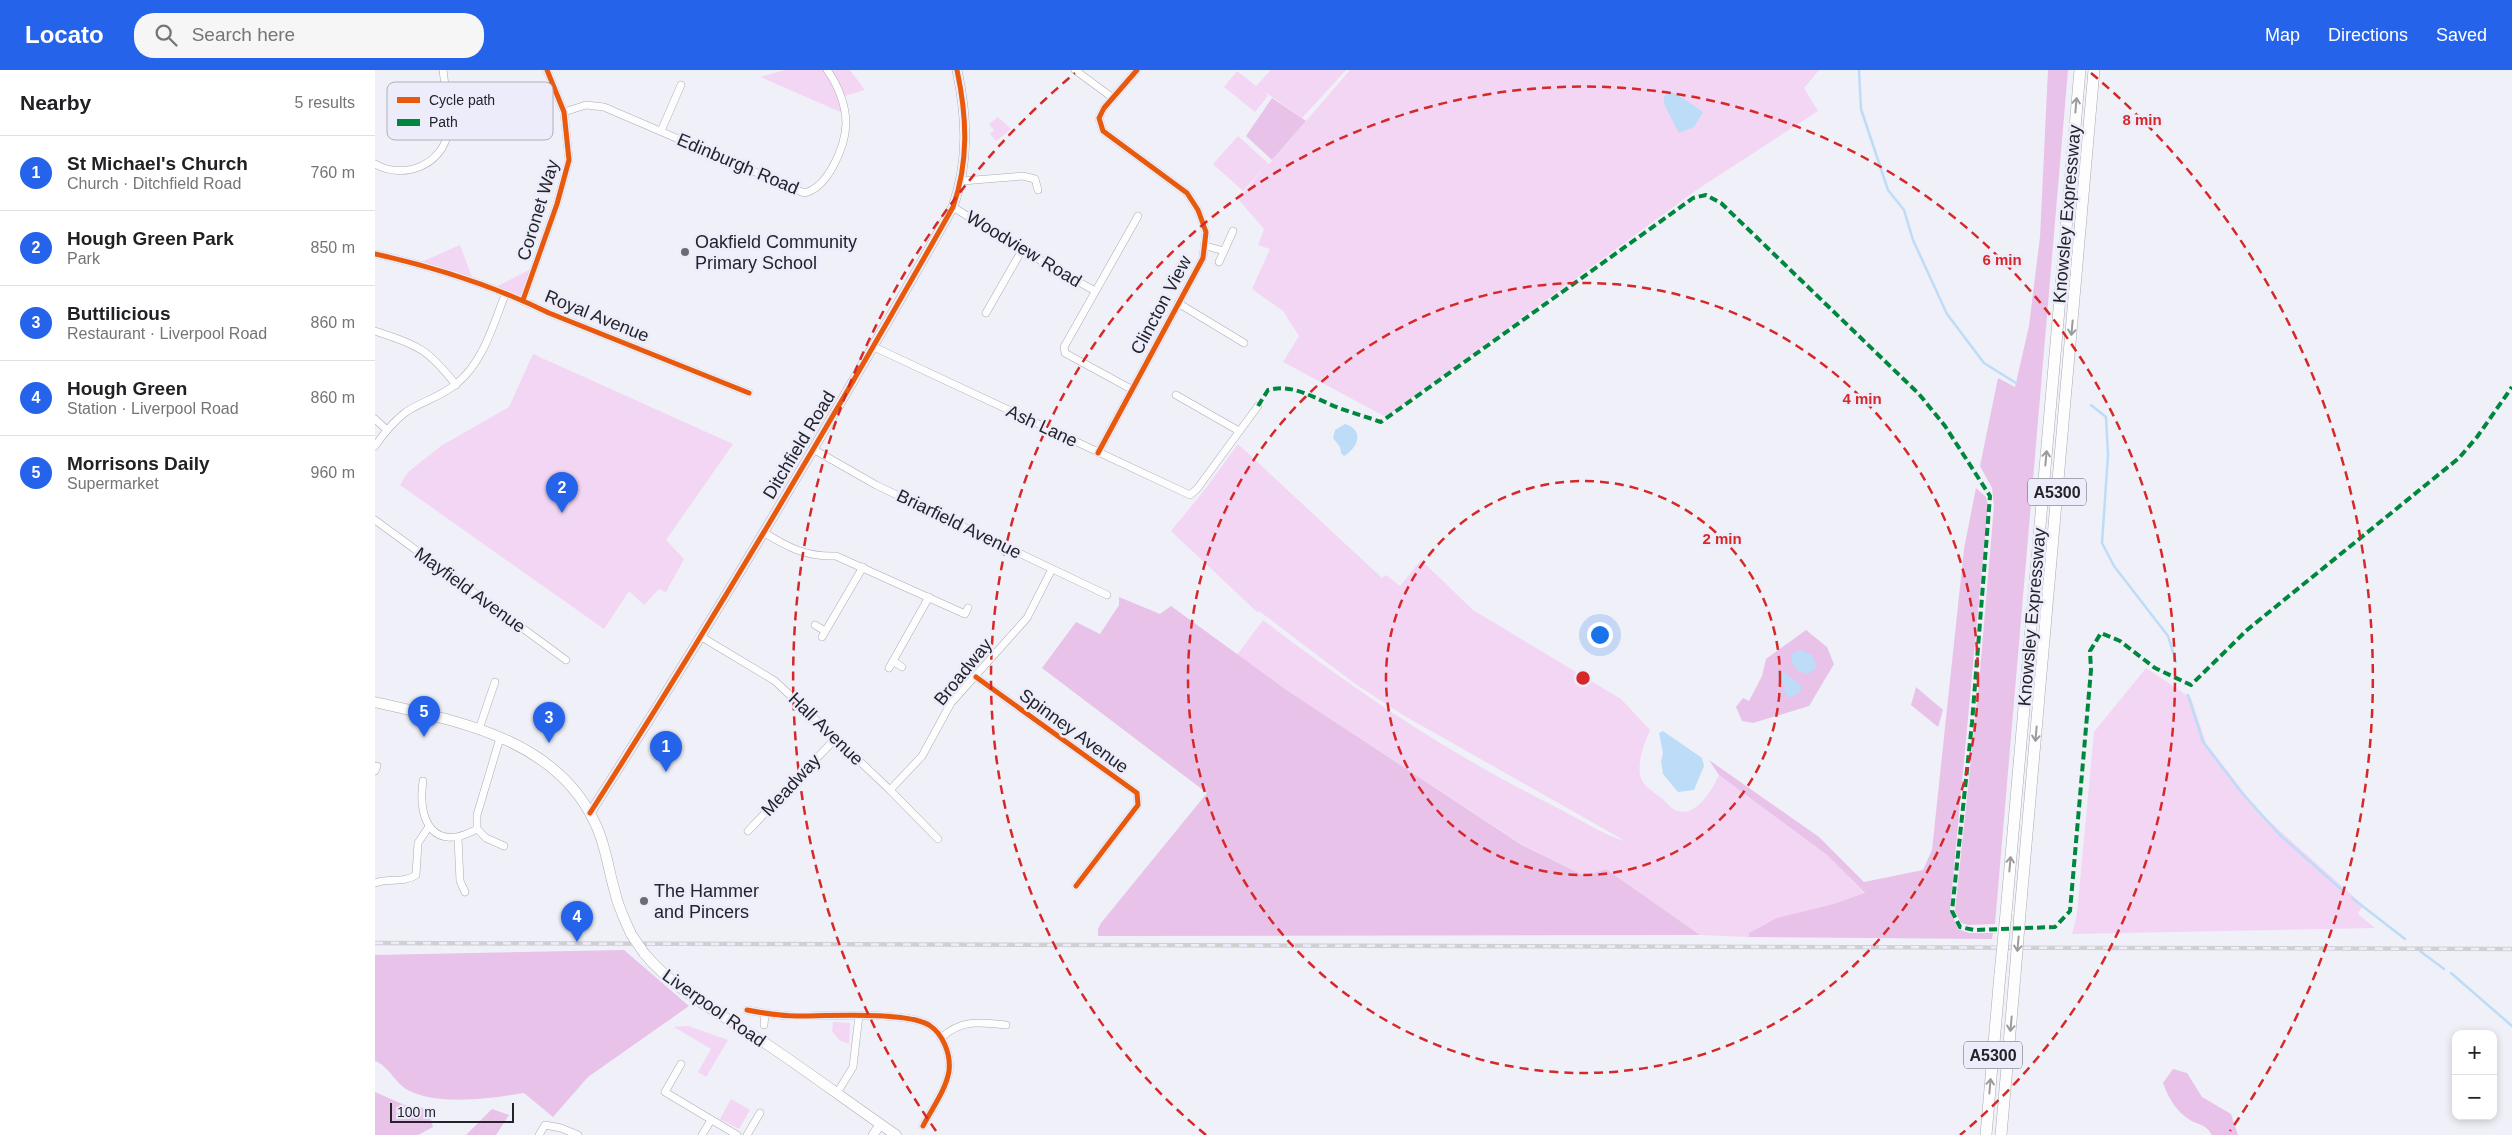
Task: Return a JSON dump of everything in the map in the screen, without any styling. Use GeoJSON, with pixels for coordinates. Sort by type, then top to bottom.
{"type":"FeatureCollection","features":[{"type":"Feature","properties":{"kind":"highway","name":"Knowsley Expressway"},"geometry":{"type":"LineString","coordinates":[[1986,1135],[2079,70]]}},
{"type":"Feature","properties":{"kind":"highway","name":"Knowsley Expressway"},"geometry":{"type":"LineString","coordinates":[[2001,1135],[2094,70]]}},
{"type":"Feature","properties":{"kind":"main road","name":"Liverpool Road"},"geometry":{"type":"LineString","coordinates":[[375,702],[479,729],[535,754],[556,769],[580,796],[590,813],[605,851],[619,905],[631,934],[643,953],[655,966],[683,989],[896,1135]]}},
{"type":"Feature","properties":{"kind":"street","name":"Coronet Way"},"geometry":{"type":"LineString","coordinates":[[547,70],[552,82]]}},
{"type":"Feature","properties":{"kind":"street","name":"Edinburgh Road"},"geometry":{"type":"LineString","coordinates":[[564,112],[593,104],[661,130],[804,193],[813,191],[820,186],[837,156],[846,125],[838,88],[827,70]]}},
{"type":"Feature","properties":{"kind":"street","name":"Ditchfield Road"},"geometry":{"type":"LineString","coordinates":[[590,813],[813,449],[874,347],[953,207],[962,181],[965,139],[963,98],[957,70]]}},
{"type":"Feature","properties":{"kind":"street"},"geometry":{"type":"LineString","coordinates":[[1075,70],[1113,98]]}},
{"type":"Feature","properties":{"kind":"street","name":"Clincton View"},"geometry":{"type":"LineString","coordinates":[[1098,453],[1203,258],[1206,246],[1206,232],[1198,210],[1187,194],[1103,131],[1099,118],[1104,108],[1137,70]]}},
{"type":"Feature","properties":{"kind":"street","name":"Coronet Way"},"geometry":{"type":"LineString","coordinates":[[523,300],[557,204],[569,160],[564,112],[553,85]]}},
{"type":"Feature","properties":{"kind":"street"},"geometry":{"type":"LineString","coordinates":[[661,130],[681,85]]}},
{"type":"Feature","properties":{"kind":"street"},"geometry":{"type":"LineString","coordinates":[[375,164],[382,168],[406,172],[425,164],[439,153],[445,140]]}},
{"type":"Feature","properties":{"kind":"street"},"geometry":{"type":"LineString","coordinates":[[962,181],[1023,176],[1035,179],[1038,190]]}},
{"type":"Feature","properties":{"kind":"street","name":"Woodview Road"},"geometry":{"type":"LineString","coordinates":[[953,207],[1022,250],[1095,291]]}},
{"type":"Feature","properties":{"kind":"street"},"geometry":{"type":"LineString","coordinates":[[1131,389],[1065,353],[1064,347],[1138,216]]}},
{"type":"Feature","properties":{"kind":"street"},"geometry":{"type":"LineString","coordinates":[[1219,262],[1233,230]]}},
{"type":"Feature","properties":{"kind":"street"},"geometry":{"type":"LineString","coordinates":[[1206,246],[1224,251]]}},
{"type":"Feature","properties":{"kind":"street"},"geometry":{"type":"LineString","coordinates":[[986,313],[1022,250]]}},
{"type":"Feature","properties":{"kind":"street","name":"Royal Avenue"},"geometry":{"type":"LineString","coordinates":[[375,254],[427,266],[523,300],[749,393]]}},
{"type":"Feature","properties":{"kind":"street"},"geometry":{"type":"LineString","coordinates":[[375,446],[387,430],[406,412],[456,385],[475,362],[505,295]]}},
{"type":"Feature","properties":{"kind":"street"},"geometry":{"type":"LineString","coordinates":[[1178,303],[1244,343]]}},
{"type":"Feature","properties":{"kind":"street"},"geometry":{"type":"LineString","coordinates":[[375,330],[421,348],[438,362],[456,385]]}},
{"type":"Feature","properties":{"kind":"street","name":"Ash Lane"},"geometry":{"type":"LineString","coordinates":[[874,347],[1098,453],[1190,494],[1197,489],[1258,406]]}},
{"type":"Feature","properties":{"kind":"street"},"geometry":{"type":"LineString","coordinates":[[1176,396],[1239,431]]}},
{"type":"Feature","properties":{"kind":"street"},"geometry":{"type":"LineString","coordinates":[[375,419],[387,430]]}},
{"type":"Feature","properties":{"kind":"street","name":"Briarfield Avenue"},"geometry":{"type":"LineString","coordinates":[[813,449],[876,484],[1107,595]]}},
{"type":"Feature","properties":{"kind":"street","name":"Mayfield Avenue"},"geometry":{"type":"LineString","coordinates":[[375,520],[566,660]]}},
{"type":"Feature","properties":{"kind":"street"},"geometry":{"type":"LineString","coordinates":[[763,532],[802,553],[818,556],[836,556],[965,614],[968,608]]}},
{"type":"Feature","properties":{"kind":"street"},"geometry":{"type":"LineString","coordinates":[[815,625],[823,634],[863,567]]}},
{"type":"Feature","properties":{"kind":"street","name":"Broadway"},"geometry":{"type":"LineString","coordinates":[[890,790],[922,756],[951,703],[1027,618],[1052,568]]}},
{"type":"Feature","properties":{"kind":"street"},"geometry":{"type":"LineString","coordinates":[[902,668],[891,664],[929,597]]}},
{"type":"Feature","properties":{"kind":"street","name":"Hall Avenue"},"geometry":{"type":"LineString","coordinates":[[700,636],[775,681],[890,790],[938,839]]}},
{"type":"Feature","properties":{"kind":"street","name":"Spinney Avenue"},"geometry":{"type":"LineString","coordinates":[[975,677],[1137,793],[1138,805],[1076,886]]}},
{"type":"Feature","properties":{"kind":"street"},"geometry":{"type":"LineString","coordinates":[[479,729],[495,682]]}},
{"type":"Feature","properties":{"kind":"street"},"geometry":{"type":"LineString","coordinates":[[501,738],[477,815],[477,829],[486,838],[504,846]]}},
{"type":"Feature","properties":{"kind":"street","name":"Meadway"},"geometry":{"type":"LineString","coordinates":[[748,831],[835,739]]}},
{"type":"Feature","properties":{"kind":"street"},"geometry":{"type":"LineString","coordinates":[[423,781],[422,810],[428,828],[436,834],[457,838],[477,829]]}},
{"type":"Feature","properties":{"kind":"street"},"geometry":{"type":"LineString","coordinates":[[375,883],[383,880],[403,881],[416,875],[418,843],[428,828]]}},
{"type":"Feature","properties":{"kind":"street"},"geometry":{"type":"LineString","coordinates":[[457,838],[460,881],[465,892]]}},
{"type":"Feature","properties":{"kind":"street"},"geometry":{"type":"LineString","coordinates":[[747,1010],[765,1014],[796,1016],[821,1014],[859,1015],[917,1020],[928,1025],[941,1038],[949,1060],[949,1074],[923,1126]]}},
{"type":"Feature","properties":{"kind":"street"},"geometry":{"type":"LineString","coordinates":[[764,1025],[765,1014]]}},
{"type":"Feature","properties":{"kind":"street"},"geometry":{"type":"LineString","coordinates":[[837,1093],[853,1067],[859,1015]]}},
{"type":"Feature","properties":{"kind":"street"},"geometry":{"type":"LineString","coordinates":[[941,1038],[951,1029],[963,1024],[975,1022],[1006,1025]]}},
{"type":"Feature","properties":{"kind":"street"},"geometry":{"type":"LineString","coordinates":[[681,1064],[665,1092],[737,1135]]}},
{"type":"Feature","properties":{"kind":"street"},"geometry":{"type":"LineString","coordinates":[[747,1135],[760,1113]]}},
{"type":"Feature","properties":{"kind":"street"},"geometry":{"type":"LineString","coordinates":[[703,1135],[711,1120]]}},
{"type":"Feature","properties":{"kind":"street"},"geometry":{"type":"LineString","coordinates":[[873,1135],[880,1124]]}},
{"type":"Feature","properties":{"kind":"street"},"geometry":{"type":"LineString","coordinates":[[539,1135],[545,1125],[561,1128],[578,1135]]}},
{"type":"Feature","properties":{"kind":"shaded area"},"geometry":{"type":"Polygon","coordinates":[[[785,70],[850,70],[865,90],[841,97],[845,114],[760,77],[785,70]]]}},
{"type":"Feature","properties":{"kind":"shaded area"},"geometry":{"type":"Polygon","coordinates":[[[1271,70],[1346,70],[1302,118],[1265,92],[1268,96],[1255,112],[1224,87],[1237,71],[1256,86],[1271,70]]]}},
{"type":"Feature","properties":{"kind":"shaded area"},"geometry":{"type":"Polygon","coordinates":[[[1350,70],[1819,70],[1804,88],[1818,111],[1698,189],[1386,417],[1283,362],[1299,336],[1283,311],[1252,289],[1270,249],[1258,245],[1264,229],[1238,199],[1268,164],[1243,191],[1213,164],[1238,136],[1269,164],[1350,70]]]}},
{"type":"Feature","properties":{"kind":"shaded area"},"geometry":{"type":"Polygon","coordinates":[[[2048,70],[2068,70],[1995,924],[1968,925],[1961,923],[1955,911],[1979,683],[1994,506],[1992,488],[1980,466],[1998,378],[2015,387],[2029,326],[2040,237],[2048,70]]]}},
{"type":"Feature","properties":{"kind":"shaded area"},"geometry":{"type":"Polygon","coordinates":[[[1272,98],[1306,121],[1272,160],[1246,136],[1272,98]]]}},
{"type":"Feature","properties":{"kind":"shaded area"},"geometry":{"type":"Polygon","coordinates":[[[998,117],[1011,129],[996,141],[990,134],[994,130],[989,124],[998,117]]]}},
{"type":"Feature","properties":{"kind":"shaded area"},"geometry":{"type":"Polygon","coordinates":[[[460,245],[474,283],[419,263],[460,245]]]}},
{"type":"Feature","properties":{"kind":"shaded area"},"geometry":{"type":"Polygon","coordinates":[[[535,267],[523,300],[492,289],[535,267]]]}},
{"type":"Feature","properties":{"kind":"shaded area"},"geometry":{"type":"Polygon","coordinates":[[[533,354],[733,444],[666,540],[684,559],[666,592],[659,589],[644,605],[629,591],[604,629],[400,485],[408,472],[441,446],[509,407],[533,354]]]}},
{"type":"Feature","properties":{"kind":"shaded area"},"geometry":{"type":"Polygon","coordinates":[[[1238,444],[1382,578],[1386,575],[1400,586],[1421,560],[1473,610],[1621,699],[1650,730],[1641,757],[1641,779],[1648,788],[1673,809],[1683,812],[1696,807],[1708,795],[1719,775],[1827,855],[1865,894],[1749,933],[1749,937],[1700,935],[1606,869],[1585,876],[1523,845],[1288,691],[1237,655],[1263,620],[1367,696],[1439,743],[1598,830],[1627,842],[1403,715],[1354,683],[1259,611],[1257,612],[1171,531],[1203,492],[1238,444]]]}},
{"type":"Feature","properties":{"kind":"shaded area"},"geometry":{"type":"Polygon","coordinates":[[[1976,488],[1986,497],[1988,505],[1950,910],[1958,929],[1969,933],[1993,933],[1992,939],[1749,937],[1749,933],[1777,918],[1834,904],[1865,893],[1827,855],[1719,775],[1709,760],[1819,837],[1864,882],[1923,870],[1932,850],[1964,549],[1976,488]]]}},
{"type":"Feature","properties":{"kind":"shaded area"},"geometry":{"type":"Polygon","coordinates":[[[1119,597],[1160,614],[1171,606],[1285,689],[1522,845],[1585,876],[1606,869],[1700,935],[1098,936],[1098,929],[1101,923],[1207,793],[1042,668],[1076,622],[1100,634],[1119,605],[1119,597]]]}},
{"type":"Feature","properties":{"kind":"shaded area"},"geometry":{"type":"Polygon","coordinates":[[[1806,630],[1827,647],[1834,664],[1809,706],[1753,723],[1742,721],[1736,707],[1743,698],[1749,701],[1762,676],[1766,659],[1806,630]]]}},
{"type":"Feature","properties":{"kind":"shaded area"},"geometry":{"type":"Polygon","coordinates":[[[2146,668],[2191,698],[2206,743],[2259,812],[2363,905],[2358,914],[2375,928],[2072,934],[2077,914],[2094,732],[2146,668]]]}},
{"type":"Feature","properties":{"kind":"shaded area"},"geometry":{"type":"Polygon","coordinates":[[[1916,687],[1943,710],[1938,727],[1911,705],[1916,687]]]}},
{"type":"Feature","properties":{"kind":"shaded area"},"geometry":{"type":"Polygon","coordinates":[[[624,950],[689,1006],[588,1077],[553,1117],[524,1093],[467,1100],[422,1096],[405,1088],[380,1063],[375,1061],[375,955],[624,950]]]}},
{"type":"Feature","properties":{"kind":"shaded area"},"geometry":{"type":"Polygon","coordinates":[[[833,1022],[850,1023],[849,1044],[839,1040],[832,1031],[833,1022]]]}},
{"type":"Feature","properties":{"kind":"shaded area"},"geometry":{"type":"Polygon","coordinates":[[[688,1026],[728,1040],[706,1077],[698,1072],[711,1049],[674,1027],[688,1026]]]}},
{"type":"Feature","properties":{"kind":"shaded area"},"geometry":{"type":"Polygon","coordinates":[[[2173,1069],[2187,1073],[2202,1097],[2231,1114],[2238,1135],[2212,1135],[2206,1128],[2187,1118],[2175,1107],[2163,1083],[2173,1069]]]}},
{"type":"Feature","properties":{"kind":"shaded area"},"geometry":{"type":"Polygon","coordinates":[[[375,1092],[409,1107],[428,1108],[433,1127],[418,1135],[375,1135],[375,1092]]]}},
{"type":"Feature","properties":{"kind":"shaded area"},"geometry":{"type":"Polygon","coordinates":[[[731,1099],[750,1110],[739,1129],[720,1119],[731,1099]]]}},
{"type":"Feature","properties":{"kind":"shaded area"},"geometry":{"type":"Polygon","coordinates":[[[492,1109],[509,1115],[496,1135],[466,1135],[492,1109]]]}},
{"type":"Feature","properties":{"kind":"water"},"geometry":{"type":"Polygon","coordinates":[[[1669,91],[1703,112],[1694,127],[1679,133],[1664,104],[1664,97],[1669,91]]]}},
{"type":"Feature","properties":{"kind":"water"},"geometry":{"type":"Polygon","coordinates":[[[1345,424],[1355,430],[1357,439],[1353,448],[1344,456],[1333,438],[1335,430],[1345,424]]]}},
{"type":"Feature","properties":{"kind":"water"},"geometry":{"type":"Polygon","coordinates":[[[1801,650],[1812,655],[1817,668],[1808,674],[1798,671],[1792,663],[1792,654],[1801,650]]]}},
{"type":"Feature","properties":{"kind":"water"},"geometry":{"type":"Polygon","coordinates":[[[1778,672],[1786,673],[1802,687],[1799,693],[1789,698],[1784,692],[1785,686],[1778,677],[1778,672]]]}},
{"type":"Feature","properties":{"kind":"water"},"geometry":{"type":"Polygon","coordinates":[[[1663,731],[1702,758],[1704,766],[1694,790],[1678,792],[1663,774],[1661,761],[1663,753],[1659,733],[1663,731]]]}},
{"type":"Feature","properties":{"kind":"waterway"},"geometry":{"type":"LineString","coordinates":[[1859,70],[1861,109],[1888,190],[1904,210],[1913,240],[1947,314],[1984,363],[2016,383]]}},
{"type":"Feature","properties":{"kind":"waterway"},"geometry":{"type":"LineString","coordinates":[[2091,405],[2106,417],[2108,455],[2102,543],[2114,566],[2168,636],[2176,662]]}},
{"type":"Feature","properties":{"kind":"waterway"},"geometry":{"type":"LineString","coordinates":[[2188,695],[2203,742],[2242,793],[2281,836],[2342,890]]}},
{"type":"Feature","properties":{"kind":"waterway"},"geometry":{"type":"LineString","coordinates":[[2352,898],[2405,939]]}},
{"type":"Feature","properties":{"kind":"waterway"},"geometry":{"type":"LineString","coordinates":[[2420,951],[2444,969]]}},
{"type":"Feature","properties":{"kind":"waterway"},"geometry":{"type":"LineString","coordinates":[[2451,973],[2512,1026]]}},
{"type":"Feature","properties":{"kind":"railway"},"geometry":{"type":"LineString","coordinates":[[375,943],[2512,949]]}},
{"type":"Feature","properties":{"kind":"marked path"},"geometry":{"type":"LineString","coordinates":[[1258,406],[1268,390],[1278,388],[1296,390],[1339,408],[1381,422],[1693,198],[1706,195],[1721,203],[1919,394],[1945,426],[1990,496],[1972,723],[1952,911],[1960,927],[1974,930],[2055,927],[2070,911],[2091,670],[2090,651],[2101,633],[2120,641],[2155,668],[2191,685],[2247,630],[2459,458],[2477,437],[2512,387]]}},
{"type":"Feature","properties":{"kind":"cycle path"},"geometry":{"type":"LineString","coordinates":[[547,70],[552,82]]}},
{"type":"Feature","properties":{"kind":"cycle path"},"geometry":{"type":"LineString","coordinates":[[590,813],[776,513],[953,207],[962,173],[965,139],[963,105],[957,70]]}},
{"type":"Feature","properties":{"kind":"cycle path"},"geometry":{"type":"LineString","coordinates":[[1098,453],[1203,258],[1206,232],[1198,210],[1187,193],[1103,131],[1099,118],[1104,108],[1137,70]]}},
{"type":"Feature","properties":{"kind":"cycle path"},"geometry":{"type":"LineString","coordinates":[[523,300],[557,204],[569,160],[564,112],[553,85]]}},
{"type":"Feature","properties":{"kind":"cycle path"},"geometry":{"type":"LineString","coordinates":[[375,254],[441,271],[507,294],[549,313],[749,393]]}},
{"type":"Feature","properties":{"kind":"cycle path"},"geometry":{"type":"LineString","coordinates":[[976,677],[1137,793],[1138,805],[1076,886]]}},
{"type":"Feature","properties":{"kind":"cycle path"},"geometry":{"type":"LineString","coordinates":[[747,1010],[790,1016],[884,1016],[903,1018],[929,1025],[945,1045],[949,1058],[949,1071],[942,1093],[923,1126]]}},
{"type":"Feature","properties":{"kind":"place","name":"Oakfield Community Primary School"},"geometry":{"type":"Point","coordinates":[685,252]}},
{"type":"Feature","properties":{"kind":"place","name":"Hough Green Park"},"geometry":{"type":"Point","coordinates":[562,513]}},
{"type":"Feature","properties":{"kind":"place","name":"Morrisons Daily"},"geometry":{"type":"Point","coordinates":[424,737]}},
{"type":"Feature","properties":{"kind":"place","name":"Buttilicious"},"geometry":{"type":"Point","coordinates":[549,743]}},
{"type":"Feature","properties":{"kind":"place","name":"St Michael's Church"},"geometry":{"type":"Point","coordinates":[666,772]}},
{"type":"Feature","properties":{"kind":"place","name":"The Hammer and Pincers"},"geometry":{"type":"Point","coordinates":[644,901]}},
{"type":"Feature","properties":{"kind":"place","name":"Hough Green"},"geometry":{"type":"Point","coordinates":[577,942]}}]}
